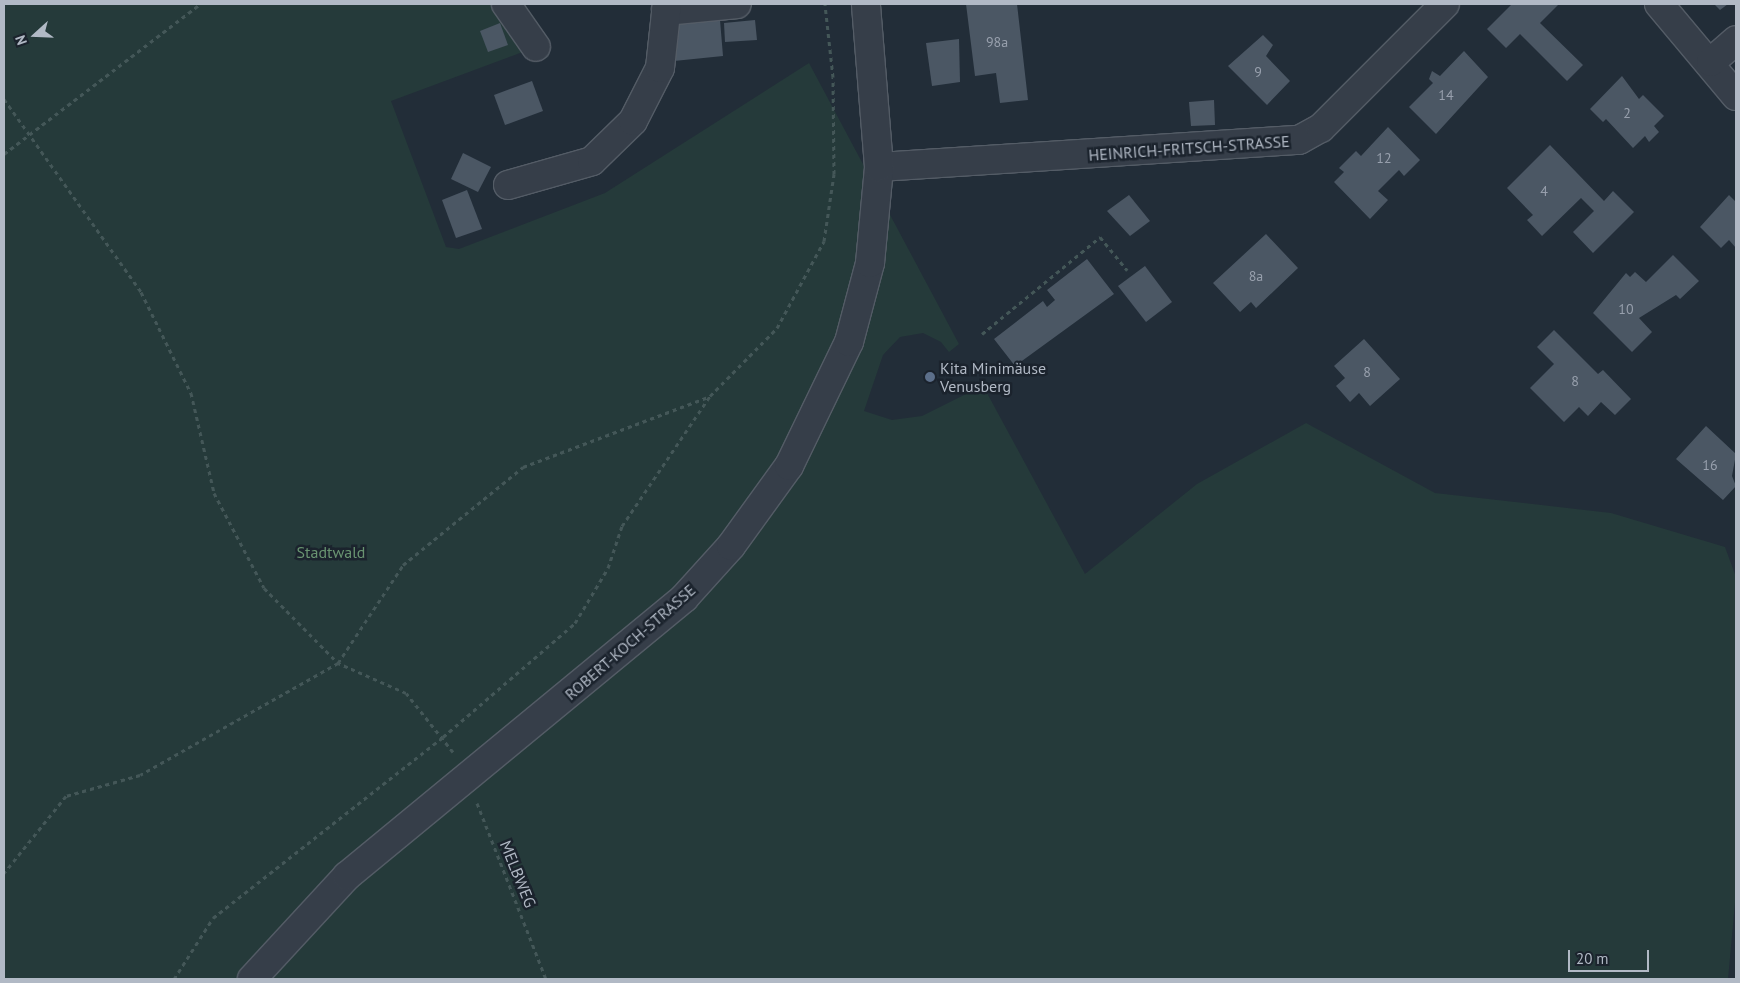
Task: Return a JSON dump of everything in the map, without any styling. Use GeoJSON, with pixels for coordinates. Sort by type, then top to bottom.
{"type":"FeatureCollection","features":[{"type":"Feature","properties":{"kind":"street"},"geometry":{"type":"LineString","coordinates":[[506,4],[536,47]]}},
{"type":"Feature","properties":{"kind":"street"},"geometry":{"type":"LineString","coordinates":[[508,185],[592,161],[633,121],[660,68],[667,7],[737,4]]}},
{"type":"Feature","properties":{"kind":"street","name":"ROBERT-KOCH-STRASSE"},"geometry":{"type":"LineString","coordinates":[[252,979],[347,876],[684,598],[731,546],[789,466],[849,342],[870,263],[879,166],[866,4]]}},
{"type":"Feature","properties":{"kind":"street","name":"HEINRICH-FRITSCH-STRASSE"},"geometry":{"type":"LineString","coordinates":[[879,166],[1299,140],[1321,128],[1445,4]]}},
{"type":"Feature","properties":{"kind":"street"},"geometry":{"type":"LineString","coordinates":[[1659,4],[1711,62],[1736,96]]}},
{"type":"Feature","properties":{"kind":"street"},"geometry":{"type":"LineString","coordinates":[[1711,62],[1736,40]]}},
{"type":"Feature","properties":{"kind":"path"},"geometry":{"type":"LineString","coordinates":[[4,154],[29,138],[200,4]]}},
{"type":"Feature","properties":{"kind":"path"},"geometry":{"type":"LineString","coordinates":[[174,979],[213,918],[443,737],[575,622],[608,568],[622,526],[710,396],[777,328],[824,241],[834,174],[833,78],[825,4]]}},
{"type":"Feature","properties":{"kind":"path"},"geometry":{"type":"LineString","coordinates":[[4,99],[29,138],[141,292],[191,393],[214,493],[264,588],[338,663],[406,693],[443,737]]}},
{"type":"Feature","properties":{"kind":"path"},"geometry":{"type":"LineString","coordinates":[[982,334],[1100,236],[1127,270]]}},
{"type":"Feature","properties":{"kind":"path"},"geometry":{"type":"LineString","coordinates":[[4,873],[66,796],[140,776],[338,663],[404,565],[523,467],[710,396]]}},
{"type":"Feature","properties":{"kind":"path","name":"MELBWEG"},"geometry":{"type":"LineString","coordinates":[[467,777],[546,979]]}},
{"type":"Feature","properties":{"kind":"green space","name":"Stadtwald"},"geometry":{"type":"Polygon","coordinates":[[[4,4],[521,4],[536,47],[391,101],[446,247],[459,249],[605,193],[809,63],[959,344],[949,352],[941,342],[923,333],[900,337],[883,355],[864,411],[892,420],[922,416],[974,390],[981,382],[1085,574],[1197,484],[1306,423],[1435,493],[1611,513],[1725,547],[1736,577],[1736,892],[1728,979],[4,979],[4,4]]]}},
{"type":"Feature","properties":{"kind":"building"},"geometry":{"type":"Polygon","coordinates":[[[966,4],[1017,4],[1028,100],[1000,103],[996,73],[975,76],[966,4]]]}},
{"type":"Feature","properties":{"kind":"building"},"geometry":{"type":"Polygon","coordinates":[[[1512,4],[1559,4],[1540,23],[1583,65],[1567,81],[1520,34],[1506,48],[1487,29],[1512,4]]]}},
{"type":"Feature","properties":{"kind":"building"},"geometry":{"type":"Polygon","coordinates":[[[1714,4],[1728,4],[1720,10],[1714,4]]]}},
{"type":"Feature","properties":{"kind":"building"},"geometry":{"type":"Polygon","coordinates":[[[720,20],[723,56],[674,61],[671,24],[720,20]]]}},
{"type":"Feature","properties":{"kind":"building"},"geometry":{"type":"Polygon","coordinates":[[[755,20],[757,40],[725,42],[724,23],[755,20]]]}},
{"type":"Feature","properties":{"kind":"building"},"geometry":{"type":"Polygon","coordinates":[[[500,23],[508,45],[488,52],[480,31],[500,23]]]}},
{"type":"Feature","properties":{"kind":"building"},"geometry":{"type":"Polygon","coordinates":[[[1263,35],[1273,45],[1266,56],[1290,81],[1267,105],[1228,66],[1263,35]]]}},
{"type":"Feature","properties":{"kind":"building"},"geometry":{"type":"Polygon","coordinates":[[[959,39],[960,82],[932,86],[926,43],[959,39]]]}},
{"type":"Feature","properties":{"kind":"building"},"geometry":{"type":"Polygon","coordinates":[[[1464,51],[1488,77],[1436,134],[1409,107],[1433,83],[1429,79],[1432,71],[1440,76],[1464,51]]]}},
{"type":"Feature","properties":{"kind":"building"},"geometry":{"type":"Polygon","coordinates":[[[1622,76],[1639,99],[1643,95],[1664,116],[1654,126],[1659,132],[1649,142],[1645,136],[1633,148],[1606,119],[1603,122],[1590,109],[1622,76]]]}},
{"type":"Feature","properties":{"kind":"building"},"geometry":{"type":"Polygon","coordinates":[[[532,81],[543,111],[505,125],[494,95],[532,81]]]}},
{"type":"Feature","properties":{"kind":"building"},"geometry":{"type":"Polygon","coordinates":[[[1214,100],[1215,125],[1191,126],[1189,102],[1214,100]]]}},
{"type":"Feature","properties":{"kind":"building"},"geometry":{"type":"Polygon","coordinates":[[[1388,127],[1420,160],[1404,176],[1399,170],[1378,191],[1388,200],[1370,219],[1334,182],[1344,172],[1339,168],[1356,151],[1361,156],[1388,127]]]}},
{"type":"Feature","properties":{"kind":"building"},"geometry":{"type":"Polygon","coordinates":[[[1550,145],[1604,201],[1613,191],[1634,212],[1593,253],[1573,232],[1594,211],[1581,198],[1542,236],[1527,220],[1533,215],[1507,188],[1550,145]]]}},
{"type":"Feature","properties":{"kind":"building"},"geometry":{"type":"Polygon","coordinates":[[[463,153],[491,167],[478,192],[451,179],[463,153]]]}},
{"type":"Feature","properties":{"kind":"building"},"geometry":{"type":"Polygon","coordinates":[[[467,190],[482,229],[456,238],[442,200],[467,190]]]}},
{"type":"Feature","properties":{"kind":"building"},"geometry":{"type":"Polygon","coordinates":[[[1129,195],[1150,221],[1130,236],[1107,211],[1129,195]]]}},
{"type":"Feature","properties":{"kind":"building"},"geometry":{"type":"Polygon","coordinates":[[[1729,195],[1736,202],[1736,248],[1729,240],[1721,248],[1700,227],[1729,195]]]}},
{"type":"Feature","properties":{"kind":"building"},"geometry":{"type":"Polygon","coordinates":[[[1266,234],[1298,268],[1256,308],[1251,302],[1240,312],[1213,283],[1266,234]]]}},
{"type":"Feature","properties":{"kind":"building"},"geometry":{"type":"Polygon","coordinates":[[[1673,255],[1699,281],[1680,299],[1676,295],[1639,318],[1652,332],[1632,352],[1593,313],[1626,273],[1630,277],[1635,272],[1646,282],[1673,255]]]}},
{"type":"Feature","properties":{"kind":"building"},"geometry":{"type":"Polygon","coordinates":[[[1087,259],[1114,294],[1015,366],[994,339],[1043,301],[1047,307],[1055,300],[1047,290],[1087,259]]]}},
{"type":"Feature","properties":{"kind":"building"},"geometry":{"type":"Polygon","coordinates":[[[1145,266],[1172,302],[1146,322],[1118,286],[1145,266]]]}},
{"type":"Feature","properties":{"kind":"building"},"geometry":{"type":"Polygon","coordinates":[[[1554,330],[1598,374],[1603,370],[1631,399],[1615,415],[1601,402],[1588,416],[1579,407],[1564,422],[1530,388],[1554,364],[1537,347],[1554,330]]]}},
{"type":"Feature","properties":{"kind":"building"},"geometry":{"type":"Polygon","coordinates":[[[1364,339],[1400,379],[1370,406],[1359,393],[1350,402],[1336,386],[1345,378],[1334,366],[1364,339]]]}},
{"type":"Feature","properties":{"kind":"building"},"geometry":{"type":"Polygon","coordinates":[[[1706,426],[1736,454],[1732,476],[1736,486],[1723,500],[1676,459],[1706,426]]]}},
{"type":"Feature","properties":{"kind":"place","name":"Kita Minimäuse Venusberg"},"geometry":{"type":"Point","coordinates":[930,377]}}]}
